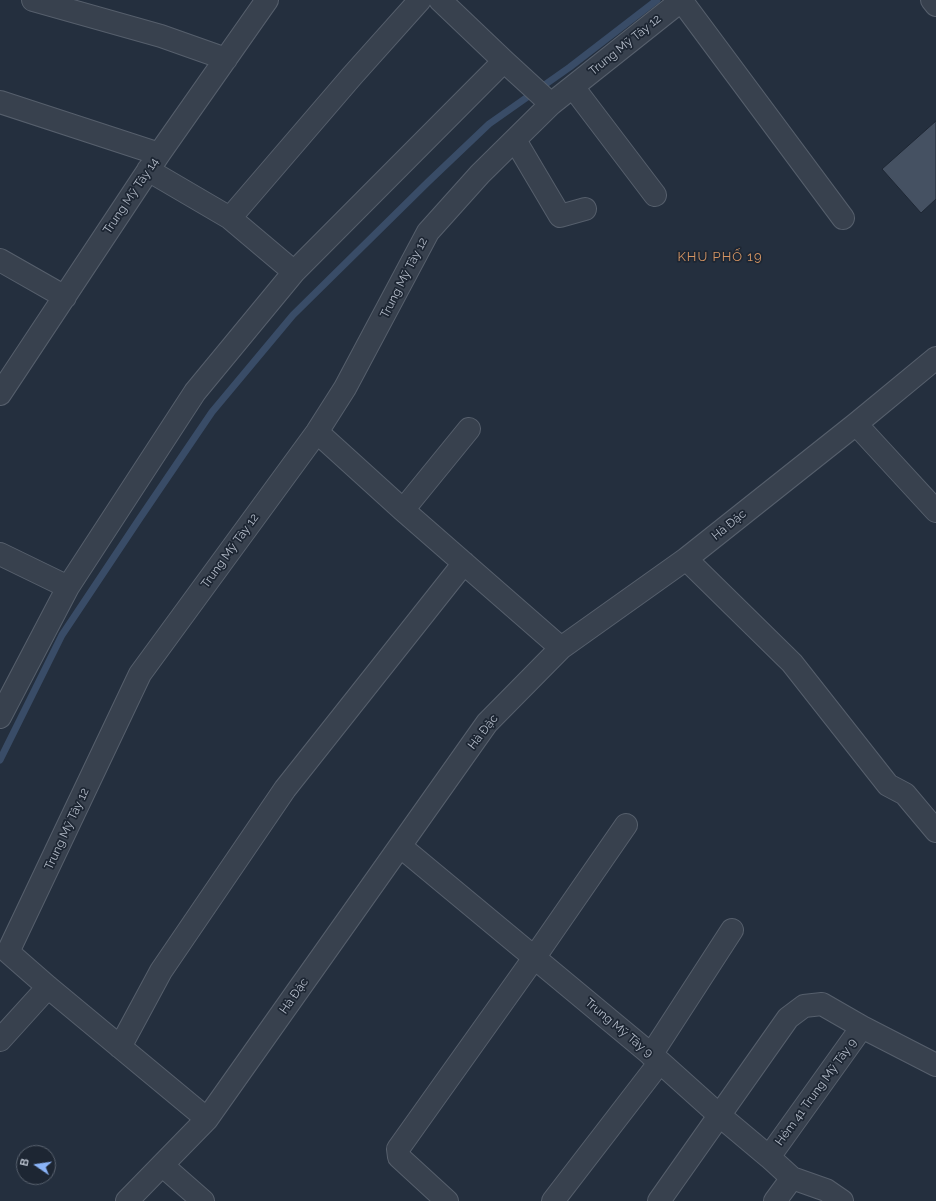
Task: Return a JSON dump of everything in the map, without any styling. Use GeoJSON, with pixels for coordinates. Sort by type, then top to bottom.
{"type":"FeatureCollection","features":[{"type":"Feature","properties":{"kind":"street"},"geometry":{"type":"LineString","coordinates":[[33,0],[161,36],[226,59]]}},
{"type":"Feature","properties":{"kind":"street"},"geometry":{"type":"LineString","coordinates":[[230,218],[352,76],[420,0]]}},
{"type":"Feature","properties":{"kind":"street"},"geometry":{"type":"LineString","coordinates":[[440,0],[548,101]]}},
{"type":"Feature","properties":{"kind":"street"},"geometry":{"type":"LineString","coordinates":[[681,0],[842,218]]}},
{"type":"Feature","properties":{"kind":"street","name":"Trung Mỹ Tây 12"},"geometry":{"type":"LineString","coordinates":[[207,1119],[4,950],[140,674],[317,432],[345,388],[428,232],[480,174],[515,140],[548,101],[573,87],[681,0]]}},
{"type":"Feature","properties":{"kind":"street"},"geometry":{"type":"LineString","coordinates":[[932,0],[936,5]]}},
{"type":"Feature","properties":{"kind":"street","name":"Trung Mỹ Tây 14"},"geometry":{"type":"LineString","coordinates":[[0,394],[154,162],[265,1]]}},
{"type":"Feature","properties":{"kind":"street"},"geometry":{"type":"LineString","coordinates":[[0,717],[68,587],[195,392],[294,272],[504,61]]}},
{"type":"Feature","properties":{"kind":"street"},"geometry":{"type":"LineString","coordinates":[[573,87],[656,195]]}},
{"type":"Feature","properties":{"kind":"street"},"geometry":{"type":"LineString","coordinates":[[0,102],[154,162],[230,218],[294,272]]}},
{"type":"Feature","properties":{"kind":"street"},"geometry":{"type":"LineString","coordinates":[[515,140],[560,216],[584,209]]}},
{"type":"Feature","properties":{"kind":"street"},"geometry":{"type":"LineString","coordinates":[[0,260],[64,296]]}},
{"type":"Feature","properties":{"kind":"street","name":"Hà Đặc"},"geometry":{"type":"LineString","coordinates":[[127,1201],[207,1119],[487,723],[561,648],[686,559],[856,424],[936,358]]}},
{"type":"Feature","properties":{"kind":"street"},"geometry":{"type":"LineString","coordinates":[[856,424],[936,511]]}},
{"type":"Feature","properties":{"kind":"street"},"geometry":{"type":"LineString","coordinates":[[403,510],[469,429]]}},
{"type":"Feature","properties":{"kind":"street"},"geometry":{"type":"LineString","coordinates":[[317,432],[403,510],[561,648]]}},
{"type":"Feature","properties":{"kind":"street"},"geometry":{"type":"LineString","coordinates":[[0,554],[68,587]]}},
{"type":"Feature","properties":{"kind":"street"},"geometry":{"type":"LineString","coordinates":[[686,559],[792,663],[888,785],[905,794],[936,831]]}},
{"type":"Feature","properties":{"kind":"street"},"geometry":{"type":"LineString","coordinates":[[120,1047],[161,971],[285,789],[464,563]]}},
{"type":"Feature","properties":{"kind":"street"},"geometry":{"type":"LineString","coordinates":[[447,1201],[399,1157],[398,1149],[534,958],[626,825]]}},
{"type":"Feature","properties":{"kind":"street","name":"Trung Mỹ Tây 9"},"geometry":{"type":"LineString","coordinates":[[400,846],[655,1059],[792,1178],[826,1190],[842,1201]]}},
{"type":"Feature","properties":{"kind":"street"},"geometry":{"type":"LineString","coordinates":[[553,1201],[655,1059],[732,930]]}},
{"type":"Feature","properties":{"kind":"street"},"geometry":{"type":"LineString","coordinates":[[0,1040],[48,987]]}},
{"type":"Feature","properties":{"kind":"street"},"geometry":{"type":"LineString","coordinates":[[658,1201],[788,1018],[804,1006],[822,1004],[862,1027],[936,1065]]}},
{"type":"Feature","properties":{"kind":"street","name":"Hẻm 41 Trung Mỹ Tây 9"},"geometry":{"type":"LineString","coordinates":[[769,1157],[862,1027]]}},
{"type":"Feature","properties":{"kind":"street"},"geometry":{"type":"LineString","coordinates":[[162,1165],[203,1201]]}},
{"type":"Feature","properties":{"kind":"street"},"geometry":{"type":"LineString","coordinates":[[775,1201],[792,1178]]}},
{"type":"Feature","properties":{"kind":"building"},"geometry":{"type":"Polygon","coordinates":[[[936,121],[936,199],[921,213],[882,169],[936,121]]]}},
{"type":"Feature","properties":{"kind":"waterway"},"geometry":{"type":"LineString","coordinates":[[0,760],[62,635],[212,412],[293,315],[489,124],[570,67],[657,0]]}},
{"type":"Feature","properties":{"kind":"district","name":"KHU PHỐ 19"},"geometry":{"type":"Point","coordinates":[720,257]}}]}
